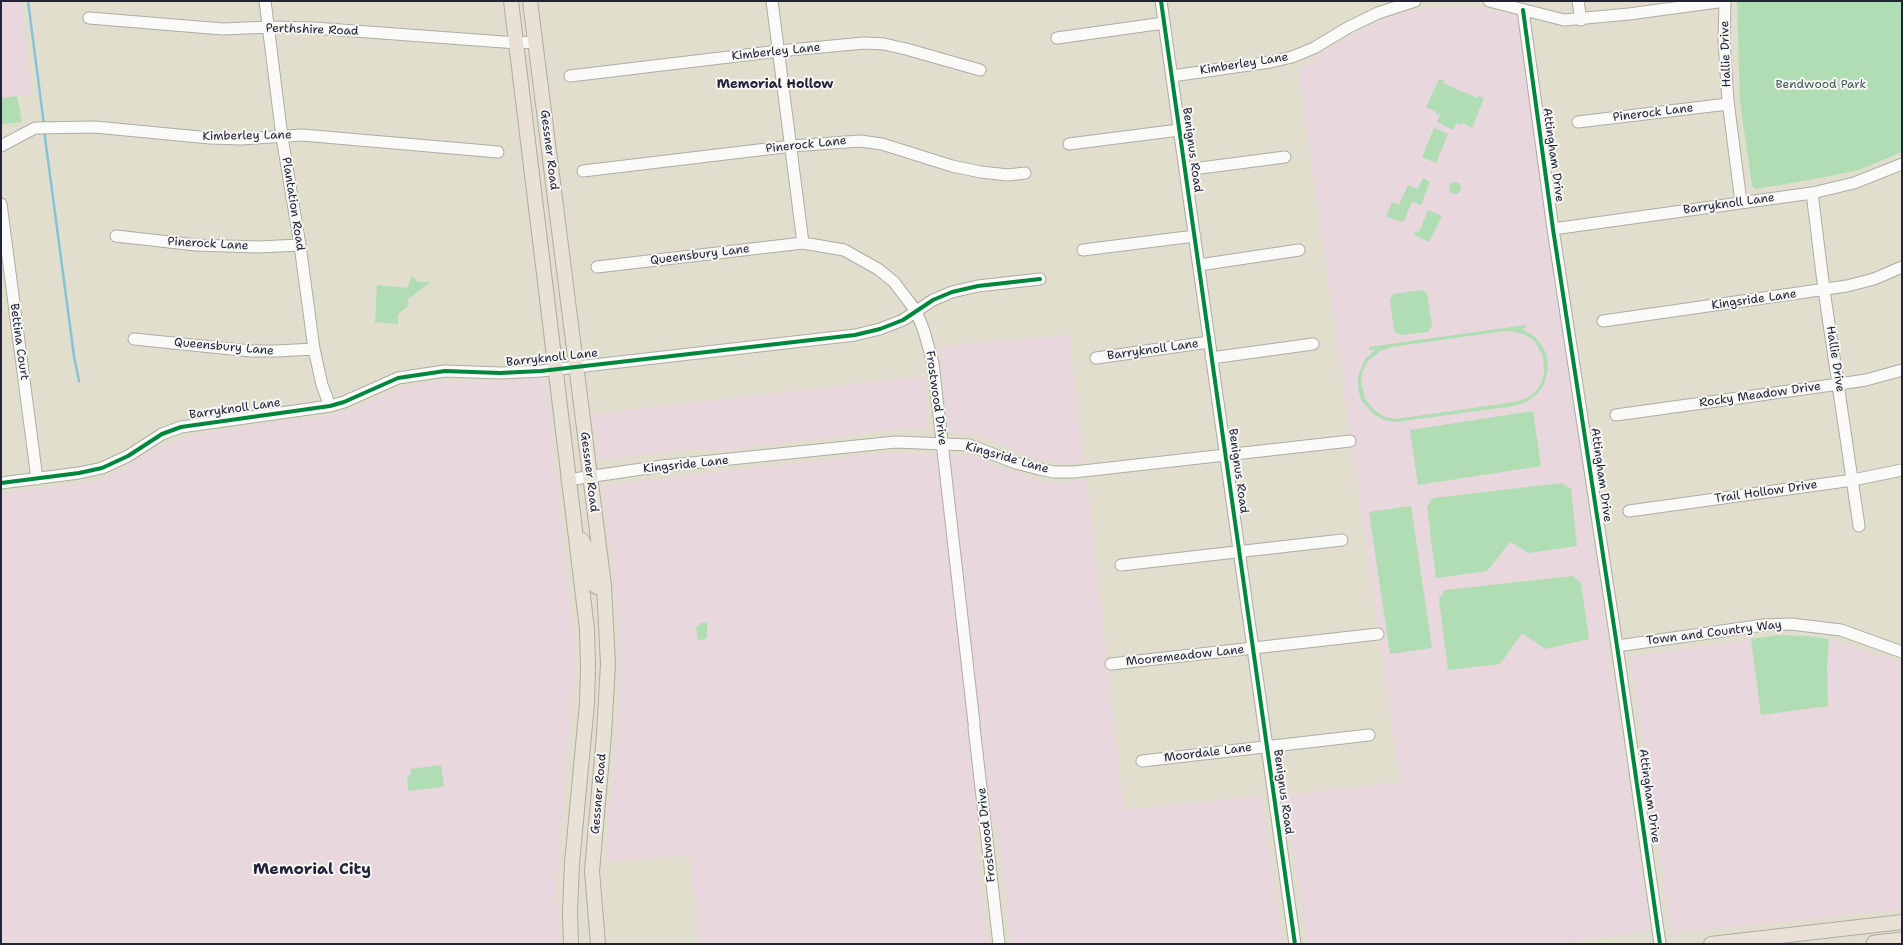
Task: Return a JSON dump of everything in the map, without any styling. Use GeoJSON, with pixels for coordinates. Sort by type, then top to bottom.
{"type":"FeatureCollection","features":[{"type":"Feature","properties":{"kind":"main road","name":"Gessner Road"},"geometry":{"type":"LineString","coordinates":[[511,1],[587,628],[588,668],[584,735],[572,863],[570,912],[571,944]]}},
{"type":"Feature","properties":{"kind":"main road","name":"Gessner Road"},"geometry":{"type":"LineString","coordinates":[[530,1],[604,586],[608,664],[604,734],[592,871],[598,944]]}},
{"type":"Feature","properties":{"kind":"main road"},"geometry":{"type":"LineString","coordinates":[[538,222],[558,220]]}},
{"type":"Feature","properties":{"kind":"main road"},"geometry":{"type":"LineString","coordinates":[[574,526],[586,548],[593,584],[597,587],[604,586]]}},
{"type":"Feature","properties":{"kind":"main road"},"geometry":{"type":"LineString","coordinates":[[1711,944],[1902,922]]}},
{"type":"Feature","properties":{"kind":"street","name":"Plantation Road"},"geometry":{"type":"LineString","coordinates":[[265,1],[282,136],[300,245],[314,349],[322,385],[330,406]]}},
{"type":"Feature","properties":{"kind":"street"},"geometry":{"type":"LineString","coordinates":[[772,1],[792,146],[803,243]]}},
{"type":"Feature","properties":{"kind":"street","name":"Benignus Road"},"geometry":{"type":"LineString","coordinates":[[1161,1],[1295,944]]}},
{"type":"Feature","properties":{"kind":"street","name":"Kimberley Lane"},"geometry":{"type":"LineString","coordinates":[[1172,76],[1270,62],[1292,57],[1314,48],[1349,27],[1378,13],[1415,1]]}},
{"type":"Feature","properties":{"kind":"street"},"geometry":{"type":"LineString","coordinates":[[1489,1],[1564,20],[1580,20],[1725,1]]}},
{"type":"Feature","properties":{"kind":"street"},"geometry":{"type":"LineString","coordinates":[[1578,1],[1580,20]]}},
{"type":"Feature","properties":{"kind":"street","name":"Hallie Drive"},"geometry":{"type":"LineString","coordinates":[[1725,1],[1724,42],[1728,104],[1741,202]]}},
{"type":"Feature","properties":{"kind":"street","name":"Attingham Drive"},"geometry":{"type":"LineString","coordinates":[[1523,10],[1553,229],[1618,646],[1660,944]]}},
{"type":"Feature","properties":{"kind":"street","name":"Perthshire Road"},"geometry":{"type":"LineString","coordinates":[[89,18],[223,29],[269,27],[314,28],[517,43],[535,42]]}},
{"type":"Feature","properties":{"kind":"street"},"geometry":{"type":"LineString","coordinates":[[1057,38],[1164,24]]}},
{"type":"Feature","properties":{"kind":"street","name":"Kimberley Lane"},"geometry":{"type":"LineString","coordinates":[[570,76],[843,44],[884,44],[980,70]]}},
{"type":"Feature","properties":{"kind":"street","name":"Pinerock Lane"},"geometry":{"type":"LineString","coordinates":[[1578,122],[1728,104]]}},
{"type":"Feature","properties":{"kind":"street","name":"Kimberley Lane"},"geometry":{"type":"LineString","coordinates":[[2,148],[35,128],[52,126],[95,127],[210,138],[241,139],[302,135],[498,152]]}},
{"type":"Feature","properties":{"kind":"street"},"geometry":{"type":"LineString","coordinates":[[1069,144],[1179,130]]}},
{"type":"Feature","properties":{"kind":"street","name":"Pinerock Lane"},"geometry":{"type":"LineString","coordinates":[[583,171],[792,146],[860,141],[882,144],[952,166],[981,172],[1008,175],[1025,173]]}},
{"type":"Feature","properties":{"kind":"street"},"geometry":{"type":"LineString","coordinates":[[1185,170],[1285,157]]}},
{"type":"Feature","properties":{"kind":"street","name":"Barryknoll Lane"},"geometry":{"type":"LineString","coordinates":[[1553,229],[1812,193],[1854,183],[1902,164]]}},
{"type":"Feature","properties":{"kind":"street","name":"Hallie Drive"},"geometry":{"type":"LineString","coordinates":[[1812,193],[1824,290],[1859,526]]}},
{"type":"Feature","properties":{"kind":"street","name":"Bettina Court"},"geometry":{"type":"LineString","coordinates":[[1,204],[37,478]]}},
{"type":"Feature","properties":{"kind":"street","name":"Pinerock Lane"},"geometry":{"type":"LineString","coordinates":[[116,236],[196,245],[258,247],[300,245]]}},
{"type":"Feature","properties":{"kind":"street"},"geometry":{"type":"LineString","coordinates":[[1083,250],[1195,236]]}},
{"type":"Feature","properties":{"kind":"street","name":"Queensbury Lane"},"geometry":{"type":"LineString","coordinates":[[597,268],[803,243]]}},
{"type":"Feature","properties":{"kind":"street","name":"Frostwood Drive"},"geometry":{"type":"LineString","coordinates":[[803,243],[844,250],[862,259],[894,282],[916,311],[924,331],[933,364],[999,944]]}},
{"type":"Feature","properties":{"kind":"street"},"geometry":{"type":"LineString","coordinates":[[1199,265],[1299,250]]}},
{"type":"Feature","properties":{"kind":"street","name":"Kingsride Lane"},"geometry":{"type":"LineString","coordinates":[[1603,321],[1824,290],[1874,279],[1902,267]]}},
{"type":"Feature","properties":{"kind":"street","name":"Barryknoll Lane"},"geometry":{"type":"LineString","coordinates":[[1,483],[102,468],[128,456],[162,434],[181,427],[330,406],[344,402],[398,378],[430,372],[460,371],[513,373],[855,336],[886,327],[903,320],[933,300],[952,292],[978,286],[1040,279]]}},
{"type":"Feature","properties":{"kind":"street","name":"Queensbury Lane"},"geometry":{"type":"LineString","coordinates":[[134,339],[252,351],[277,352],[314,349]]}},
{"type":"Feature","properties":{"kind":"street","name":"Barryknoll Lane"},"geometry":{"type":"LineString","coordinates":[[1096,358],[1209,342]]}},
{"type":"Feature","properties":{"kind":"street","name":"Barryknoll Lane"},"geometry":{"type":"LineString","coordinates":[[1212,358],[1313,344]]}},
{"type":"Feature","properties":{"kind":"street","name":"Rocky Meadow Drive"},"geometry":{"type":"LineString","coordinates":[[1616,415],[1866,380],[1902,370]]}},
{"type":"Feature","properties":{"kind":"street","name":"Kingsride Lane"},"geometry":{"type":"LineString","coordinates":[[568,480],[662,466],[898,442],[969,445],[1016,463],[1054,472],[1074,472],[1350,441]]}},
{"type":"Feature","properties":{"kind":"street","name":"Trail Hollow Drive"},"geometry":{"type":"LineString","coordinates":[[1629,512],[1853,480],[1902,470]]}},
{"type":"Feature","properties":{"kind":"street"},"geometry":{"type":"LineString","coordinates":[[1121,565],[1342,540]]}},
{"type":"Feature","properties":{"kind":"street","name":"Town and Country Way"},"geometry":{"type":"LineString","coordinates":[[1618,646],[1764,625],[1791,624],[1841,630],[1902,652]]}},
{"type":"Feature","properties":{"kind":"street","name":"Mooremeadow Lane"},"geometry":{"type":"LineString","coordinates":[[1111,664],[1378,634]]}},
{"type":"Feature","properties":{"kind":"street","name":"Moordale Lane"},"geometry":{"type":"LineString","coordinates":[[1142,761],[1369,734]]}},
{"type":"Feature","properties":{"kind":"shaded area"},"geometry":{"type":"Polygon","coordinates":[[[1,1],[21,1],[32,94],[1,98],[1,1]]]}},
{"type":"Feature","properties":{"kind":"shaded area"},"geometry":{"type":"Polygon","coordinates":[[[1464,5],[1495,10],[1517,16],[1650,931],[1561,944],[1307,944],[1285,795],[1400,782],[1298,69],[1353,34],[1381,20],[1412,10],[1464,5]]]}},
{"type":"Feature","properties":{"kind":"shaded area"},"geometry":{"type":"Polygon","coordinates":[[[1069,335],[1085,463],[1067,464],[1046,461],[1025,455],[976,435],[953,434],[949,429],[938,346],[1069,335]]]}},
{"type":"Feature","properties":{"kind":"shaded area"},"geometry":{"type":"Polygon","coordinates":[[[924,376],[929,430],[900,429],[730,450],[692,449],[603,460],[597,457],[592,414],[924,376]]]}},
{"type":"Feature","properties":{"kind":"shaded area"},"geometry":{"type":"Polygon","coordinates":[[[543,378],[547,384],[574,636],[573,697],[556,884],[559,944],[1,944],[1,493],[94,481],[124,469],[157,448],[190,435],[321,416],[352,410],[401,387],[438,381],[504,381],[543,378]]]}},
{"type":"Feature","properties":{"kind":"shaded area"},"geometry":{"type":"Polygon","coordinates":[[[888,452],[972,455],[1033,479],[1058,483],[1087,479],[1124,810],[1262,796],[1283,944],[1011,944],[997,826],[975,829],[989,944],[699,944],[689,854],[609,862],[606,843],[616,736],[620,651],[613,575],[602,489],[605,485],[888,452]]]}},
{"type":"Feature","properties":{"kind":"shaded area"},"geometry":{"type":"Polygon","coordinates":[[[1751,639],[1761,715],[1827,665],[1829,639],[1902,663],[1902,909],[1671,934],[1630,657],[1751,639]]]}},
{"type":"Feature","properties":{"kind":"green space","name":"Bendwood Park"},"geometry":{"type":"Polygon","coordinates":[[[1737,1],[1902,1],[1902,152],[1859,170],[1755,189],[1752,186],[1740,102],[1737,1]]]}},
{"type":"Feature","properties":{"kind":"green space"},"geometry":{"type":"Polygon","coordinates":[[[1439,79],[1444,80],[1443,83],[1477,98],[1479,96],[1484,98],[1472,128],[1462,123],[1461,125],[1457,123],[1453,130],[1437,122],[1440,115],[1436,113],[1436,111],[1426,107],[1439,79]]]}},
{"type":"Feature","properties":{"kind":"green space"},"geometry":{"type":"Polygon","coordinates":[[[17,96],[22,122],[1,124],[1,98],[17,96]]]}},
{"type":"Feature","properties":{"kind":"green space"},"geometry":{"type":"Polygon","coordinates":[[[1434,128],[1448,134],[1436,163],[1422,157],[1434,128]]]}},
{"type":"Feature","properties":{"kind":"green space"},"geometry":{"type":"Polygon","coordinates":[[[1423,178],[1430,182],[1421,205],[1412,202],[1403,222],[1386,217],[1392,202],[1399,205],[1408,185],[1418,189],[1423,178]]]}},
{"type":"Feature","properties":{"kind":"green space"},"geometry":{"type":"Polygon","coordinates":[[[1453,182],[1457,182],[1461,188],[1457,194],[1453,194],[1449,190],[1449,186],[1453,182]]]}},
{"type":"Feature","properties":{"kind":"green space"},"geometry":{"type":"Polygon","coordinates":[[[1428,210],[1442,216],[1429,242],[1414,235],[1416,231],[1419,232],[1428,210]]]}},
{"type":"Feature","properties":{"kind":"green space"},"geometry":{"type":"Polygon","coordinates":[[[412,276],[418,282],[431,282],[408,299],[407,307],[398,314],[398,324],[375,322],[377,285],[407,288],[412,276]]]}},
{"type":"Feature","properties":{"kind":"green space"},"geometry":{"type":"Polygon","coordinates":[[[1422,290],[1427,293],[1432,326],[1428,332],[1400,335],[1394,331],[1390,299],[1393,294],[1422,290]]]}},
{"type":"Feature","properties":{"kind":"green space"},"geometry":{"type":"Polygon","coordinates":[[[1526,325],[1526,328],[1521,329],[1533,335],[1541,344],[1547,355],[1548,368],[1544,385],[1536,395],[1526,402],[1514,406],[1396,422],[1384,420],[1373,414],[1361,400],[1358,388],[1358,376],[1365,359],[1375,350],[1369,350],[1369,347],[1526,325]],[[1504,331],[1392,347],[1381,351],[1368,361],[1363,371],[1361,382],[1365,399],[1375,411],[1385,417],[1396,419],[1514,402],[1525,399],[1534,393],[1541,384],[1544,373],[1543,356],[1535,342],[1526,335],[1504,331]]]}},
{"type":"Feature","properties":{"kind":"green space"},"geometry":{"type":"Polygon","coordinates":[[[1533,411],[1541,466],[1418,485],[1410,430],[1533,411]]]}},
{"type":"Feature","properties":{"kind":"green space"},"geometry":{"type":"Polygon","coordinates":[[[1562,483],[1571,489],[1577,546],[1529,553],[1510,542],[1487,571],[1436,578],[1427,507],[1433,498],[1562,483]]]}},
{"type":"Feature","properties":{"kind":"green space"},"geometry":{"type":"Polygon","coordinates":[[[1411,506],[1432,648],[1390,654],[1369,512],[1411,506]]]}},
{"type":"Feature","properties":{"kind":"green space"},"geometry":{"type":"Polygon","coordinates":[[[1573,576],[1581,583],[1589,639],[1545,649],[1522,633],[1500,664],[1448,670],[1439,599],[1445,590],[1573,576]]]}},
{"type":"Feature","properties":{"kind":"green space"},"geometry":{"type":"Polygon","coordinates":[[[707,622],[707,638],[698,640],[696,627],[701,623],[707,622]]]}},
{"type":"Feature","properties":{"kind":"green space"},"geometry":{"type":"Polygon","coordinates":[[[1778,635],[1829,639],[1827,665],[1828,706],[1761,715],[1751,639],[1778,635]]]}},
{"type":"Feature","properties":{"kind":"green space"},"geometry":{"type":"Polygon","coordinates":[[[441,765],[444,787],[408,791],[407,778],[411,773],[410,769],[441,765]]]}},
{"type":"Feature","properties":{"kind":"waterway"},"geometry":{"type":"LineString","coordinates":[[28,1],[44,125]]}},
{"type":"Feature","properties":{"kind":"waterway"},"geometry":{"type":"LineString","coordinates":[[44,130],[74,356],[79,381]]}},
{"type":"Feature","properties":{"kind":"cycle path"},"geometry":{"type":"LineString","coordinates":[[1161,1],[1295,944]]}},
{"type":"Feature","properties":{"kind":"cycle path"},"geometry":{"type":"LineString","coordinates":[[1523,10],[1553,229],[1617,646],[1660,944]]}},
{"type":"Feature","properties":{"kind":"cycle path"},"geometry":{"type":"LineString","coordinates":[[1,483],[79,473],[102,468],[128,456],[162,434],[181,427],[330,406],[344,402],[398,378],[445,371],[500,373],[541,371],[855,335],[880,329],[903,320],[933,300],[952,292],[978,286],[1040,279]]}},
{"type":"Feature","properties":{"kind":"district","name":"Memorial Hollow"},"geometry":{"type":"Point","coordinates":[775,85]}},
{"type":"Feature","properties":{"kind":"district","name":"Memorial City"},"geometry":{"type":"Point","coordinates":[312,870]}}]}
